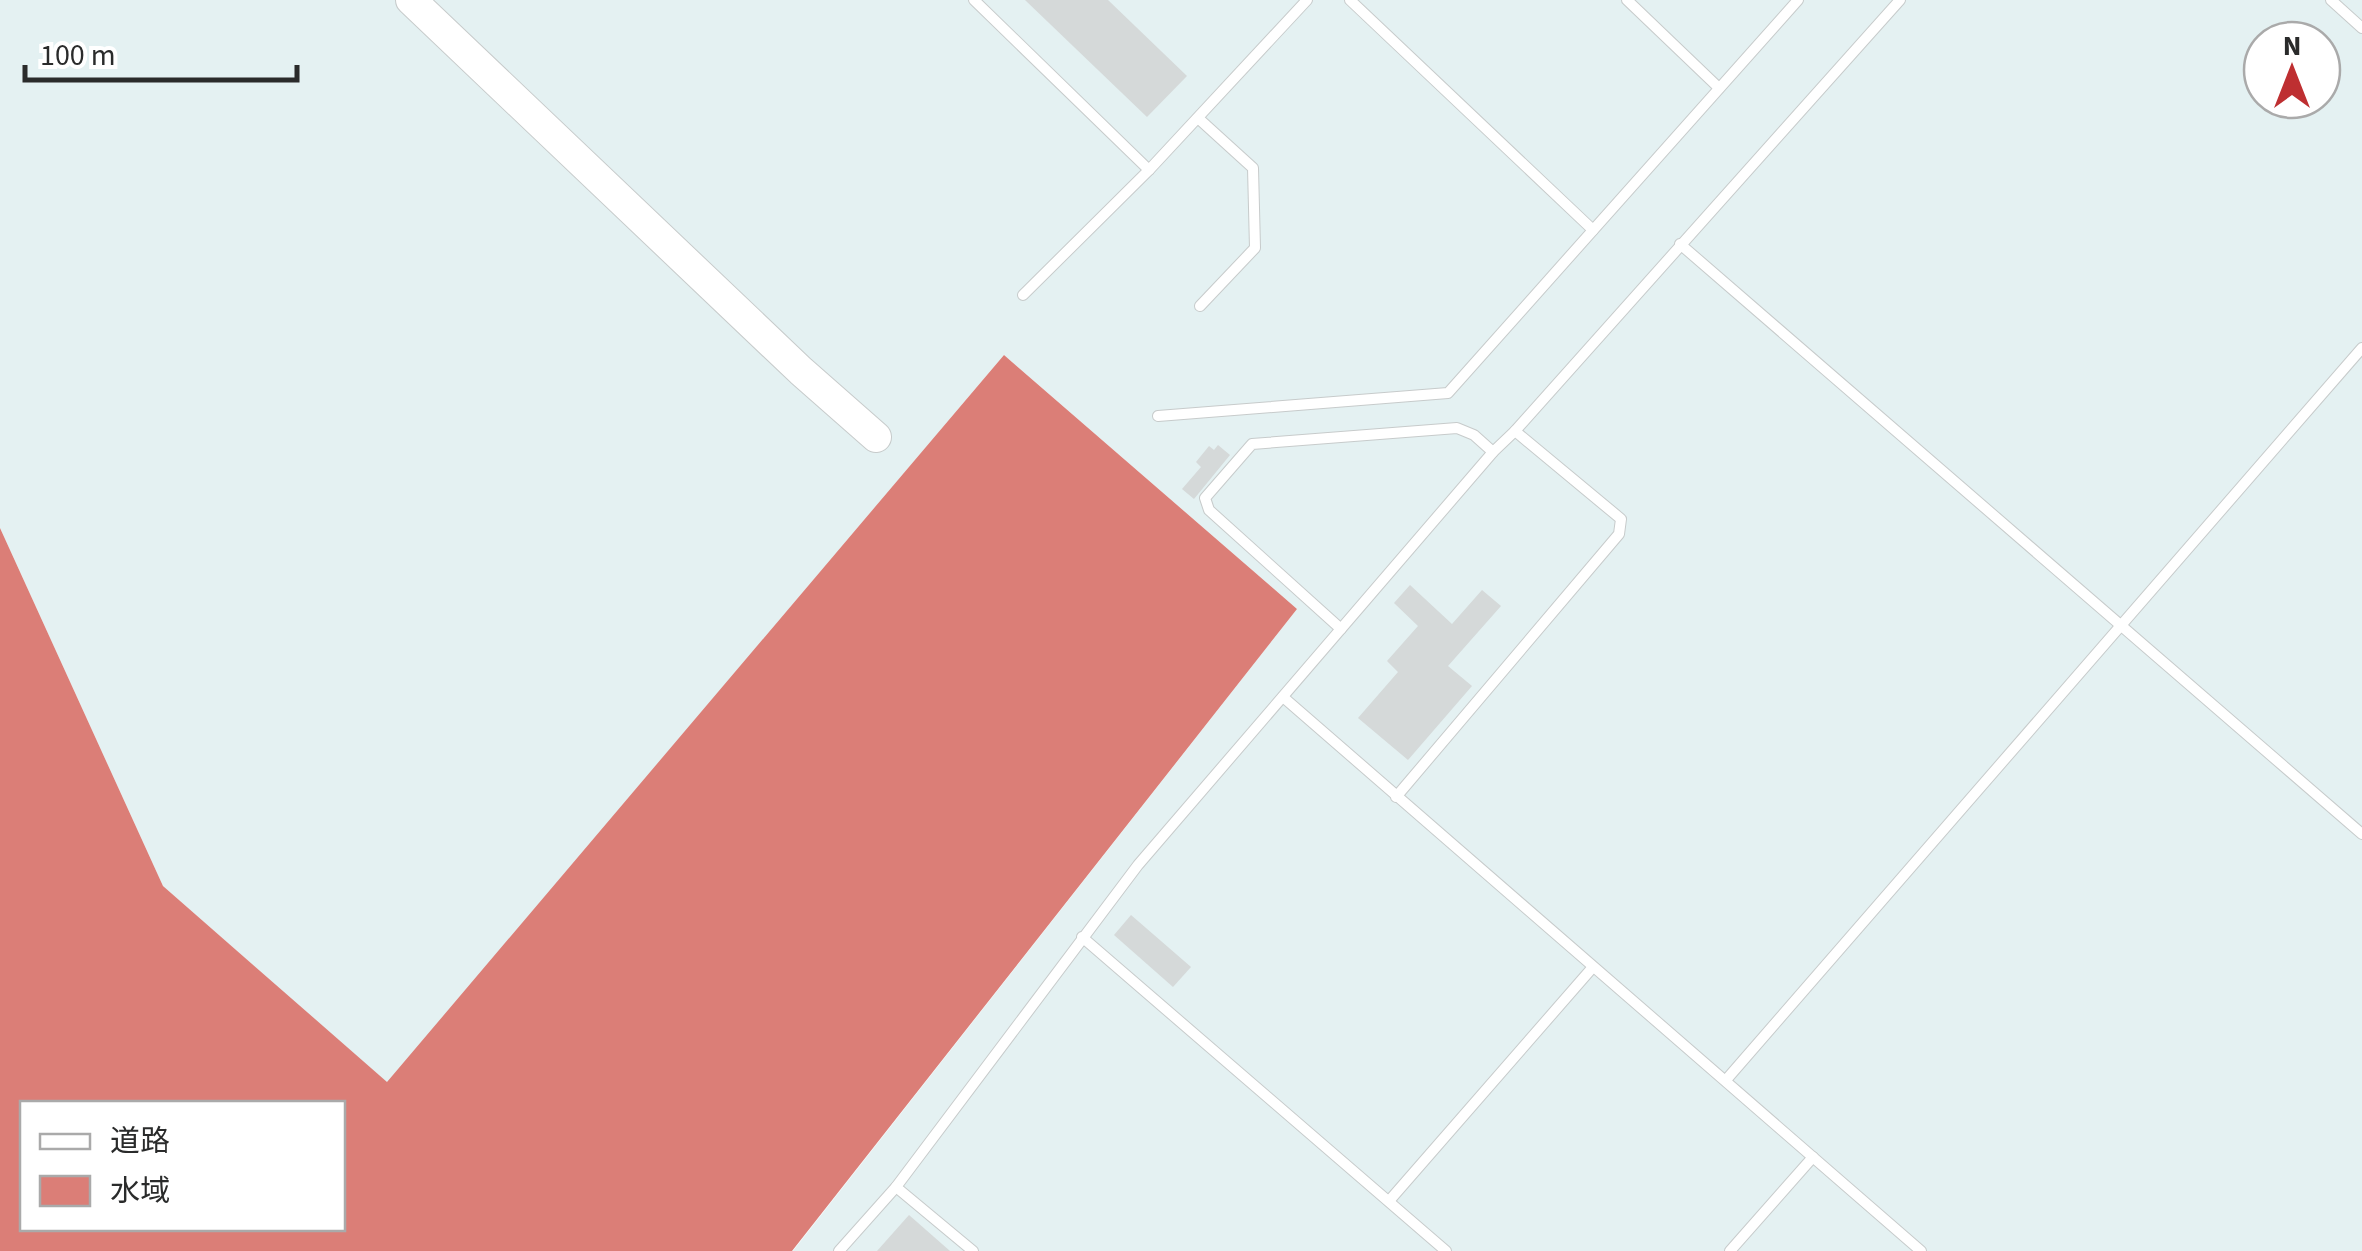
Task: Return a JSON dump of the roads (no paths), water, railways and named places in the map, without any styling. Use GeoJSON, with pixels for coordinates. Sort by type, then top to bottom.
{"type":"FeatureCollection","features":[{"type":"Feature","properties":{"kind":"street"},"geometry":{"type":"LineString","coordinates":[[411,0],[801,372],[876,437]]}},
{"type":"Feature","properties":{"kind":"lane"},"geometry":{"type":"LineString","coordinates":[[974,0],[1150,170]]}},
{"type":"Feature","properties":{"kind":"lane"},"geometry":{"type":"LineString","coordinates":[[1022,295],[1150,170],[1307,0]]}},
{"type":"Feature","properties":{"kind":"lane"},"geometry":{"type":"LineString","coordinates":[[1350,0],[1593,230]]}},
{"type":"Feature","properties":{"kind":"lane"},"geometry":{"type":"LineString","coordinates":[[1626,0],[1719,88]]}},
{"type":"Feature","properties":{"kind":"lane"},"geometry":{"type":"LineString","coordinates":[[1158,416],[1448,393],[1798,0]]}},
{"type":"Feature","properties":{"kind":"lane"},"geometry":{"type":"LineString","coordinates":[[839,1251],[896,1186],[1167,830],[1492,452],[1515,431],[1900,0]]}},
{"type":"Feature","properties":{"kind":"lane"},"geometry":{"type":"LineString","coordinates":[[2331,0],[2362,28]]}},
{"type":"Feature","properties":{"kind":"lane"},"geometry":{"type":"LineString","coordinates":[[1198,118],[1253,168],[1254,248],[1200,306]]}},
{"type":"Feature","properties":{"kind":"lane"},"geometry":{"type":"LineString","coordinates":[[1680,244],[2362,834]]}},
{"type":"Feature","properties":{"kind":"lane"},"geometry":{"type":"LineString","coordinates":[[1726,1080],[2362,348]]}},
{"type":"Feature","properties":{"kind":"lane"},"geometry":{"type":"LineString","coordinates":[[1342,628],[1209,510],[1206,498],[1252,444],[1458,428],[1474,435],[1492,452]]}},
{"type":"Feature","properties":{"kind":"lane"},"geometry":{"type":"LineString","coordinates":[[1396,797],[1619,534],[1620,520],[1515,431]]}},
{"type":"Feature","properties":{"kind":"lane"},"geometry":{"type":"LineString","coordinates":[[1283,697],[1922,1251]]}},
{"type":"Feature","properties":{"kind":"lane"},"geometry":{"type":"LineString","coordinates":[[1082,937],[1446,1251]]}},
{"type":"Feature","properties":{"kind":"lane"},"geometry":{"type":"LineString","coordinates":[[1390,1202],[1592,967]]}},
{"type":"Feature","properties":{"kind":"lane"},"geometry":{"type":"LineString","coordinates":[[1730,1251],[1812,1157]]}},
{"type":"Feature","properties":{"kind":"lane"},"geometry":{"type":"LineString","coordinates":[[896,1186],[973,1251]]}},
{"type":"Feature","properties":{"kind":"water"},"geometry":{"type":"Polygon","coordinates":[[[1004,355],[1297,609],[792,1251],[0,1251],[0,528],[163,886],[387,1082],[1004,355]]]}}]}
